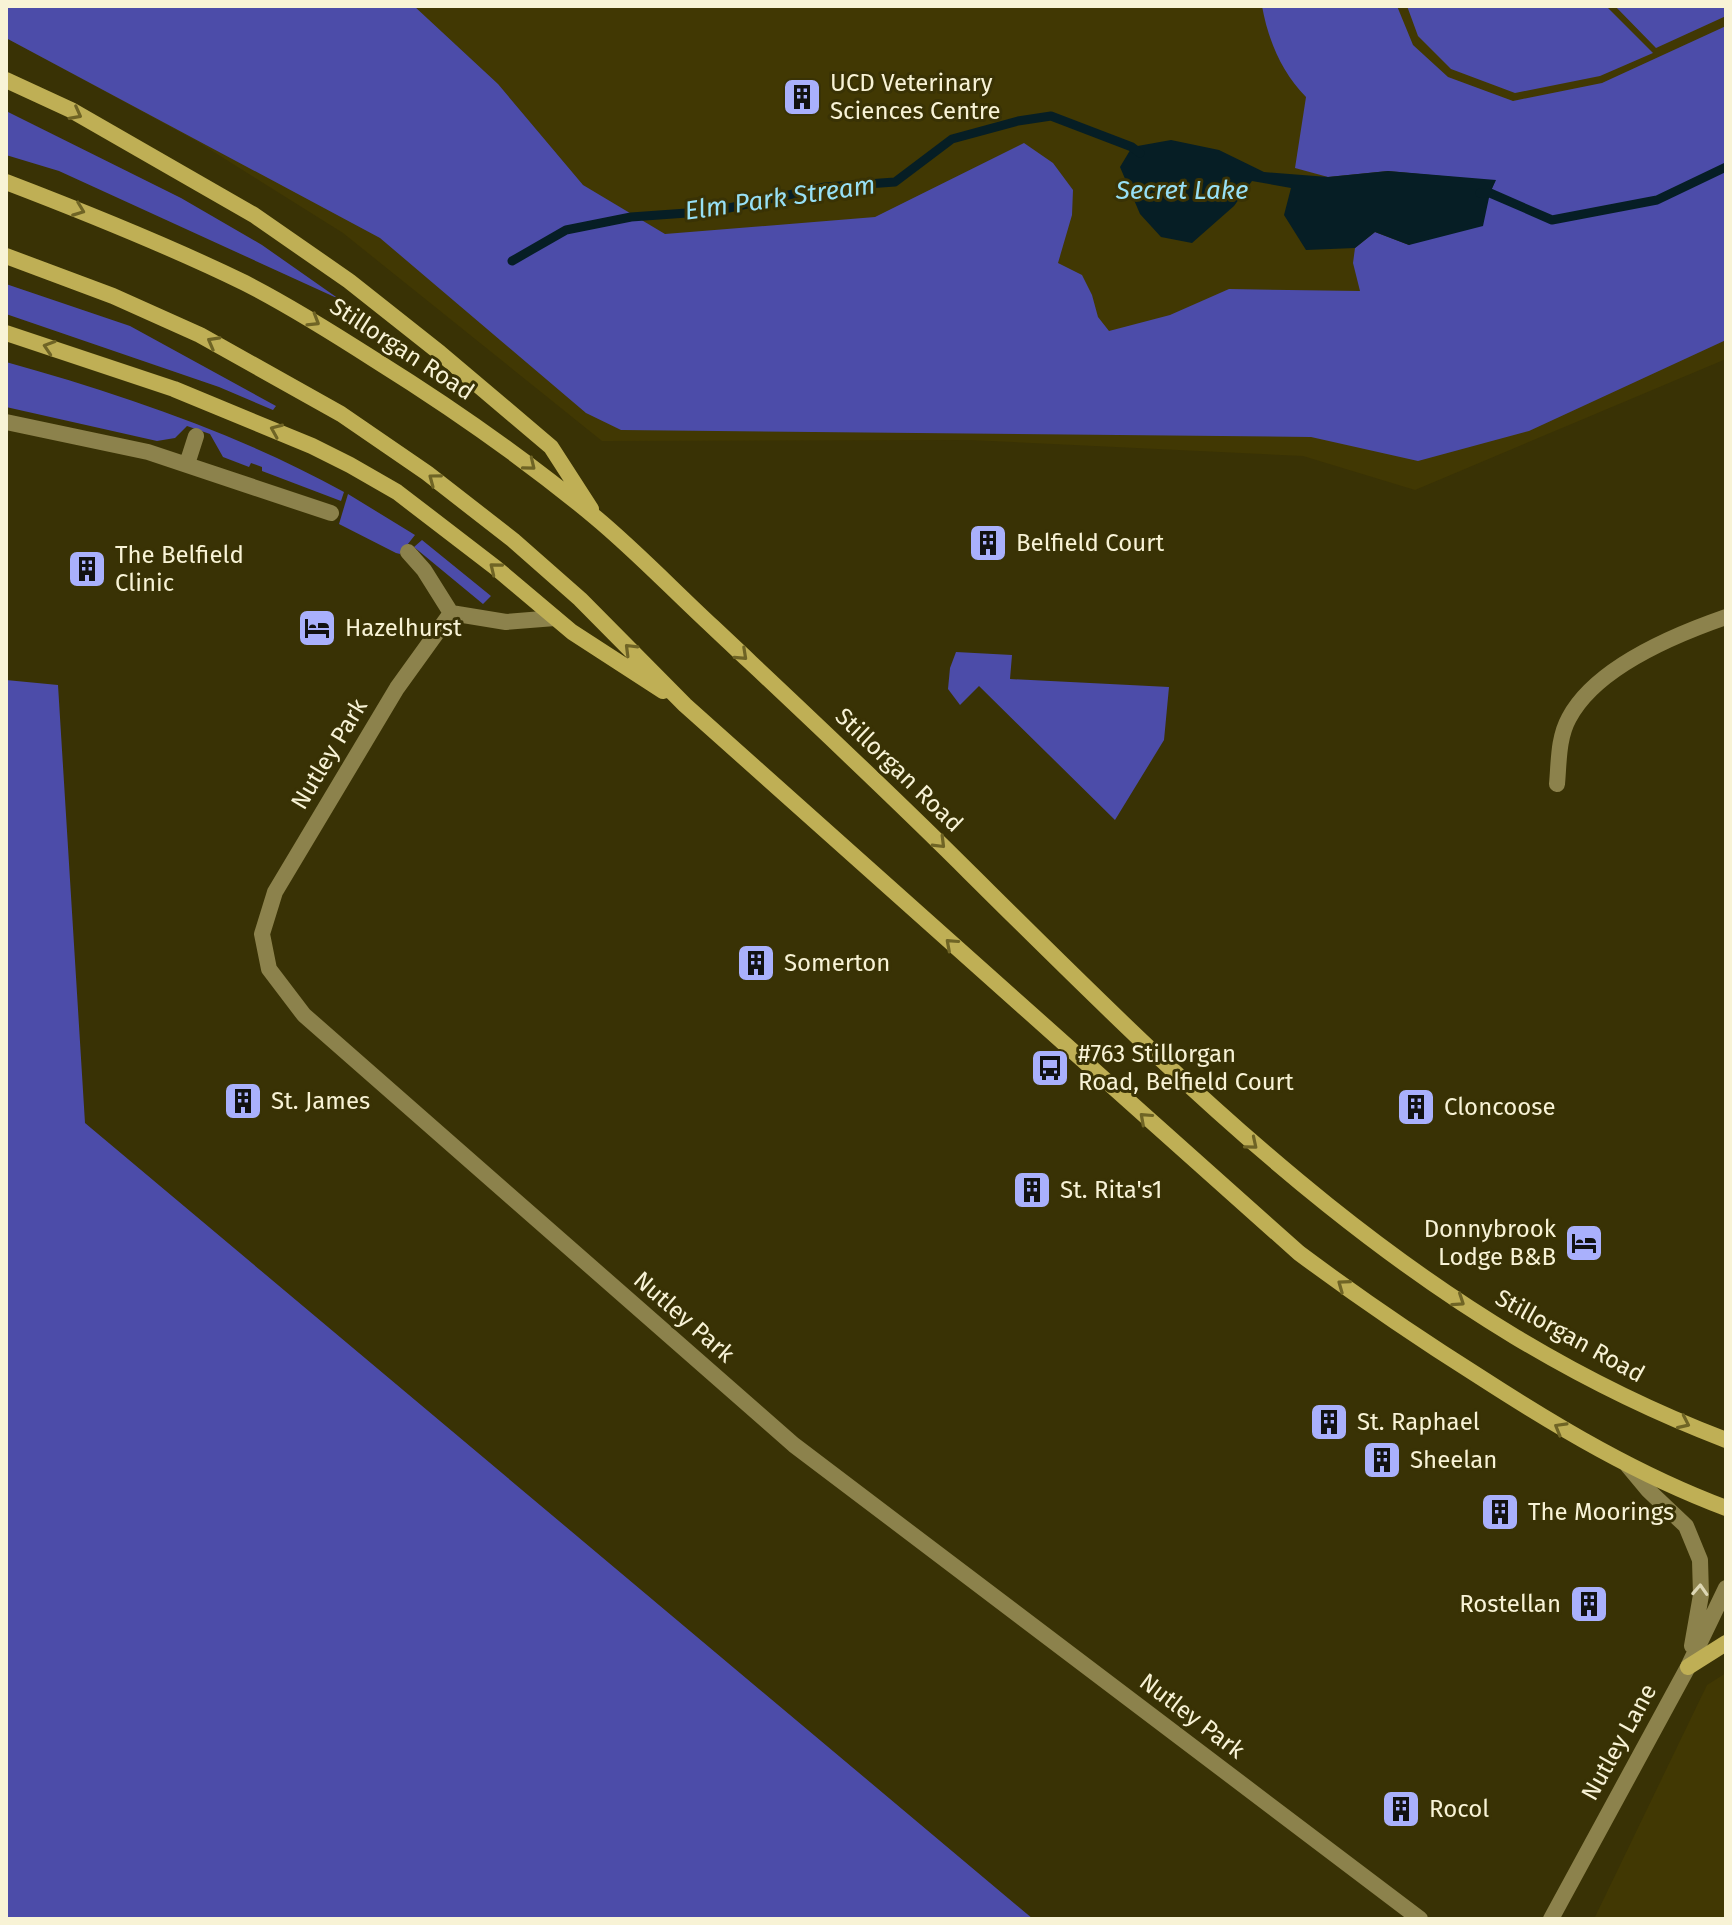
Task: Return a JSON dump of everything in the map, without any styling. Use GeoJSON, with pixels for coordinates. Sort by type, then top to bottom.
{"type":"FeatureCollection","features":[{"type":"Feature","properties":{"kind":"main road"},"geometry":{"type":"LineString","coordinates":[[6,80],[71,110],[241,207],[349,281],[551,447],[599,520]]}},
{"type":"Feature","properties":{"kind":"main road","name":"Stillorgan Road"},"geometry":{"type":"LineString","coordinates":[[6,182],[189,256],[309,318],[504,445],[599,520],[916,819],[1150,1051],[1238,1132],[1319,1200],[1463,1304],[1566,1366],[1698,1430],[1726,1440]]}},
{"type":"Feature","properties":{"kind":"main road"},"geometry":{"type":"LineString","coordinates":[[6,256],[113,296],[200,335],[341,414],[427,473],[513,540],[580,599],[685,705],[1299,1253],[1369,1304],[1526,1407],[1628,1466],[1726,1508]]}},
{"type":"Feature","properties":{"kind":"main road"},"geometry":{"type":"LineString","coordinates":[[6,333],[174,389],[337,459],[397,492],[496,568],[572,632],[685,705]]}},
{"type":"Feature","properties":{"kind":"main road"},"geometry":{"type":"LineString","coordinates":[[1688,1667],[1726,1643]]}},
{"type":"Feature","properties":{"kind":"street"},"geometry":{"type":"LineString","coordinates":[[6,422],[98,440],[187,464],[331,513]]}},
{"type":"Feature","properties":{"kind":"street"},"geometry":{"type":"LineString","coordinates":[[187,464],[196,436]]}},
{"type":"Feature","properties":{"kind":"street"},"geometry":{"type":"LineString","coordinates":[[408,552],[424,570],[451,613],[506,622],[555,618]]}},
{"type":"Feature","properties":{"kind":"street","name":"Nutley Park"},"geometry":{"type":"LineString","coordinates":[[451,613],[397,688],[275,892],[262,934],[269,969],[304,1015],[794,1445],[1420,1919]]}},
{"type":"Feature","properties":{"kind":"street"},"geometry":{"type":"LineString","coordinates":[[1557,784],[1561,738],[1569,717],[1594,687],[1643,652],[1686,631],[1726,617]]}},
{"type":"Feature","properties":{"kind":"street"},"geometry":{"type":"LineString","coordinates":[[1628,1466],[1686,1526],[1701,1564],[1701,1595],[1688,1667]]}},
{"type":"Feature","properties":{"kind":"street","name":"Nutley Lane"},"geometry":{"type":"LineString","coordinates":[[1551,1919],[1688,1667],[1726,1588]]}},
{"type":"Feature","properties":{"kind":"shaded area"},"geometry":{"type":"Polygon","coordinates":[[[6,6],[1726,6],[1726,359],[1415,490],[1303,456],[970,440],[602,441],[343,233],[198,142],[6,38],[6,6]]]}},
{"type":"Feature","properties":{"kind":"shaded area"},"geometry":{"type":"Polygon","coordinates":[[[6,6],[414,6],[498,84],[583,185],[665,234],[875,217],[1024,143],[1053,163],[1073,190],[1072,215],[1058,263],[1082,275],[1098,317],[1109,331],[1170,315],[1229,289],[1360,291],[1353,263],[1355,248],[1375,232],[1409,245],[1490,193],[1495,181],[1388,171],[1328,177],[1295,168],[1306,97],[1277,55],[1262,6],[1397,6],[1413,45],[1448,77],[1513,101],[1602,83],[1726,26],[1726,340],[1529,431],[1418,461],[1311,437],[621,430],[586,413],[380,238],[6,38],[6,6]]]}},
{"type":"Feature","properties":{"kind":"shaded area"},"geometry":{"type":"Polygon","coordinates":[[[1407,6],[1606,6],[1653,53],[1600,76],[1515,93],[1451,69],[1418,36],[1407,6]]]}},
{"type":"Feature","properties":{"kind":"shaded area"},"geometry":{"type":"Polygon","coordinates":[[[1615,6],[1726,6],[1726,16],[1656,48],[1615,6]]]}},
{"type":"Feature","properties":{"kind":"shaded area"},"geometry":{"type":"Polygon","coordinates":[[[6,111],[181,198],[262,245],[339,299],[59,171],[6,155],[6,111]]]}},
{"type":"Feature","properties":{"kind":"shaded area"},"geometry":{"type":"Polygon","coordinates":[[[6,284],[130,326],[276,406],[273,410],[219,387],[6,314],[6,284]]]}},
{"type":"Feature","properties":{"kind":"shaded area"},"geometry":{"type":"Polygon","coordinates":[[[6,362],[136,402],[221,434],[344,492],[341,501],[262,471],[262,467],[251,463],[249,467],[223,457],[210,434],[187,426],[175,438],[157,441],[6,407],[6,362]]]}},
{"type":"Feature","properties":{"kind":"shaded area"},"geometry":{"type":"Polygon","coordinates":[[[348,494],[415,535],[400,554],[339,524],[348,494]]]}},
{"type":"Feature","properties":{"kind":"shaded area"},"geometry":{"type":"Polygon","coordinates":[[[422,540],[491,596],[483,604],[414,547],[422,540]]]}},
{"type":"Feature","properties":{"kind":"shaded area"},"geometry":{"type":"Polygon","coordinates":[[[956,652],[1012,655],[1010,679],[1169,687],[1164,740],[1115,820],[979,686],[960,705],[948,689],[950,668],[956,652]]]}},
{"type":"Feature","properties":{"kind":"shaded area"},"geometry":{"type":"Polygon","coordinates":[[[6,680],[58,685],[85,1123],[1033,1919],[6,1919],[6,680]]]}},
{"type":"Feature","properties":{"kind":"shaded area"},"geometry":{"type":"Polygon","coordinates":[[[1726,1673],[1726,1919],[1594,1919],[1707,1685],[1726,1673]]]}},
{"type":"Feature","properties":{"kind":"water","name":"Secret Lake"},"geometry":{"type":"Polygon","coordinates":[[[1171,140],[1219,150],[1264,172],[1328,177],[1388,171],[1496,180],[1483,226],[1409,245],[1375,232],[1355,248],[1306,250],[1284,215],[1291,188],[1252,181],[1234,206],[1192,243],[1161,237],[1140,214],[1120,167],[1132,147],[1171,140]]]}},
{"type":"Feature","properties":{"kind":"waterway","name":"Elm Park Stream"},"geometry":{"type":"LineString","coordinates":[[512,261],[566,230],[631,217],[715,211],[825,187],[895,182],[952,139],[1018,121],[1051,116],[1132,147],[1140,153]]}},
{"type":"Feature","properties":{"kind":"waterway","name":"Elm Park Stream"},"geometry":{"type":"LineString","coordinates":[[1480,193],[1490,193],[1552,220],[1657,200],[1726,167]]}},
{"type":"Feature","properties":{"kind":"place","name":"UCD Veterinary Sciences Centre"},"geometry":{"type":"Point","coordinates":[802,97]}},
{"type":"Feature","properties":{"kind":"place","name":"Belfield Court"},"geometry":{"type":"Point","coordinates":[988,543]}},
{"type":"Feature","properties":{"kind":"place","name":"The Belfield Clinic"},"geometry":{"type":"Point","coordinates":[87,569]}},
{"type":"Feature","properties":{"kind":"place","name":"Hazelhurst"},"geometry":{"type":"Point","coordinates":[317,628]}},
{"type":"Feature","properties":{"kind":"place","name":"Somerton"},"geometry":{"type":"Point","coordinates":[756,963]}},
{"type":"Feature","properties":{"kind":"place","name":"#763 Stillorgan Road, Belfield Court"},"geometry":{"type":"Point","coordinates":[1050,1068]}},
{"type":"Feature","properties":{"kind":"place","name":"St. James"},"geometry":{"type":"Point","coordinates":[243,1101]}},
{"type":"Feature","properties":{"kind":"place","name":"Cloncoose"},"geometry":{"type":"Point","coordinates":[1416,1107]}},
{"type":"Feature","properties":{"kind":"place","name":"St. Rita's1"},"geometry":{"type":"Point","coordinates":[1032,1190]}},
{"type":"Feature","properties":{"kind":"place","name":"Donnybrook Lodge B&B"},"geometry":{"type":"Point","coordinates":[1584,1243]}},
{"type":"Feature","properties":{"kind":"place","name":"St. Raphael"},"geometry":{"type":"Point","coordinates":[1329,1422]}},
{"type":"Feature","properties":{"kind":"place","name":"Sheelan"},"geometry":{"type":"Point","coordinates":[1382,1460]}},
{"type":"Feature","properties":{"kind":"place","name":"The Moorings"},"geometry":{"type":"Point","coordinates":[1500,1512]}},
{"type":"Feature","properties":{"kind":"place","name":"Rostellan"},"geometry":{"type":"Point","coordinates":[1589,1604]}},
{"type":"Feature","properties":{"kind":"place","name":"Rocol"},"geometry":{"type":"Point","coordinates":[1401,1809]}}]}
